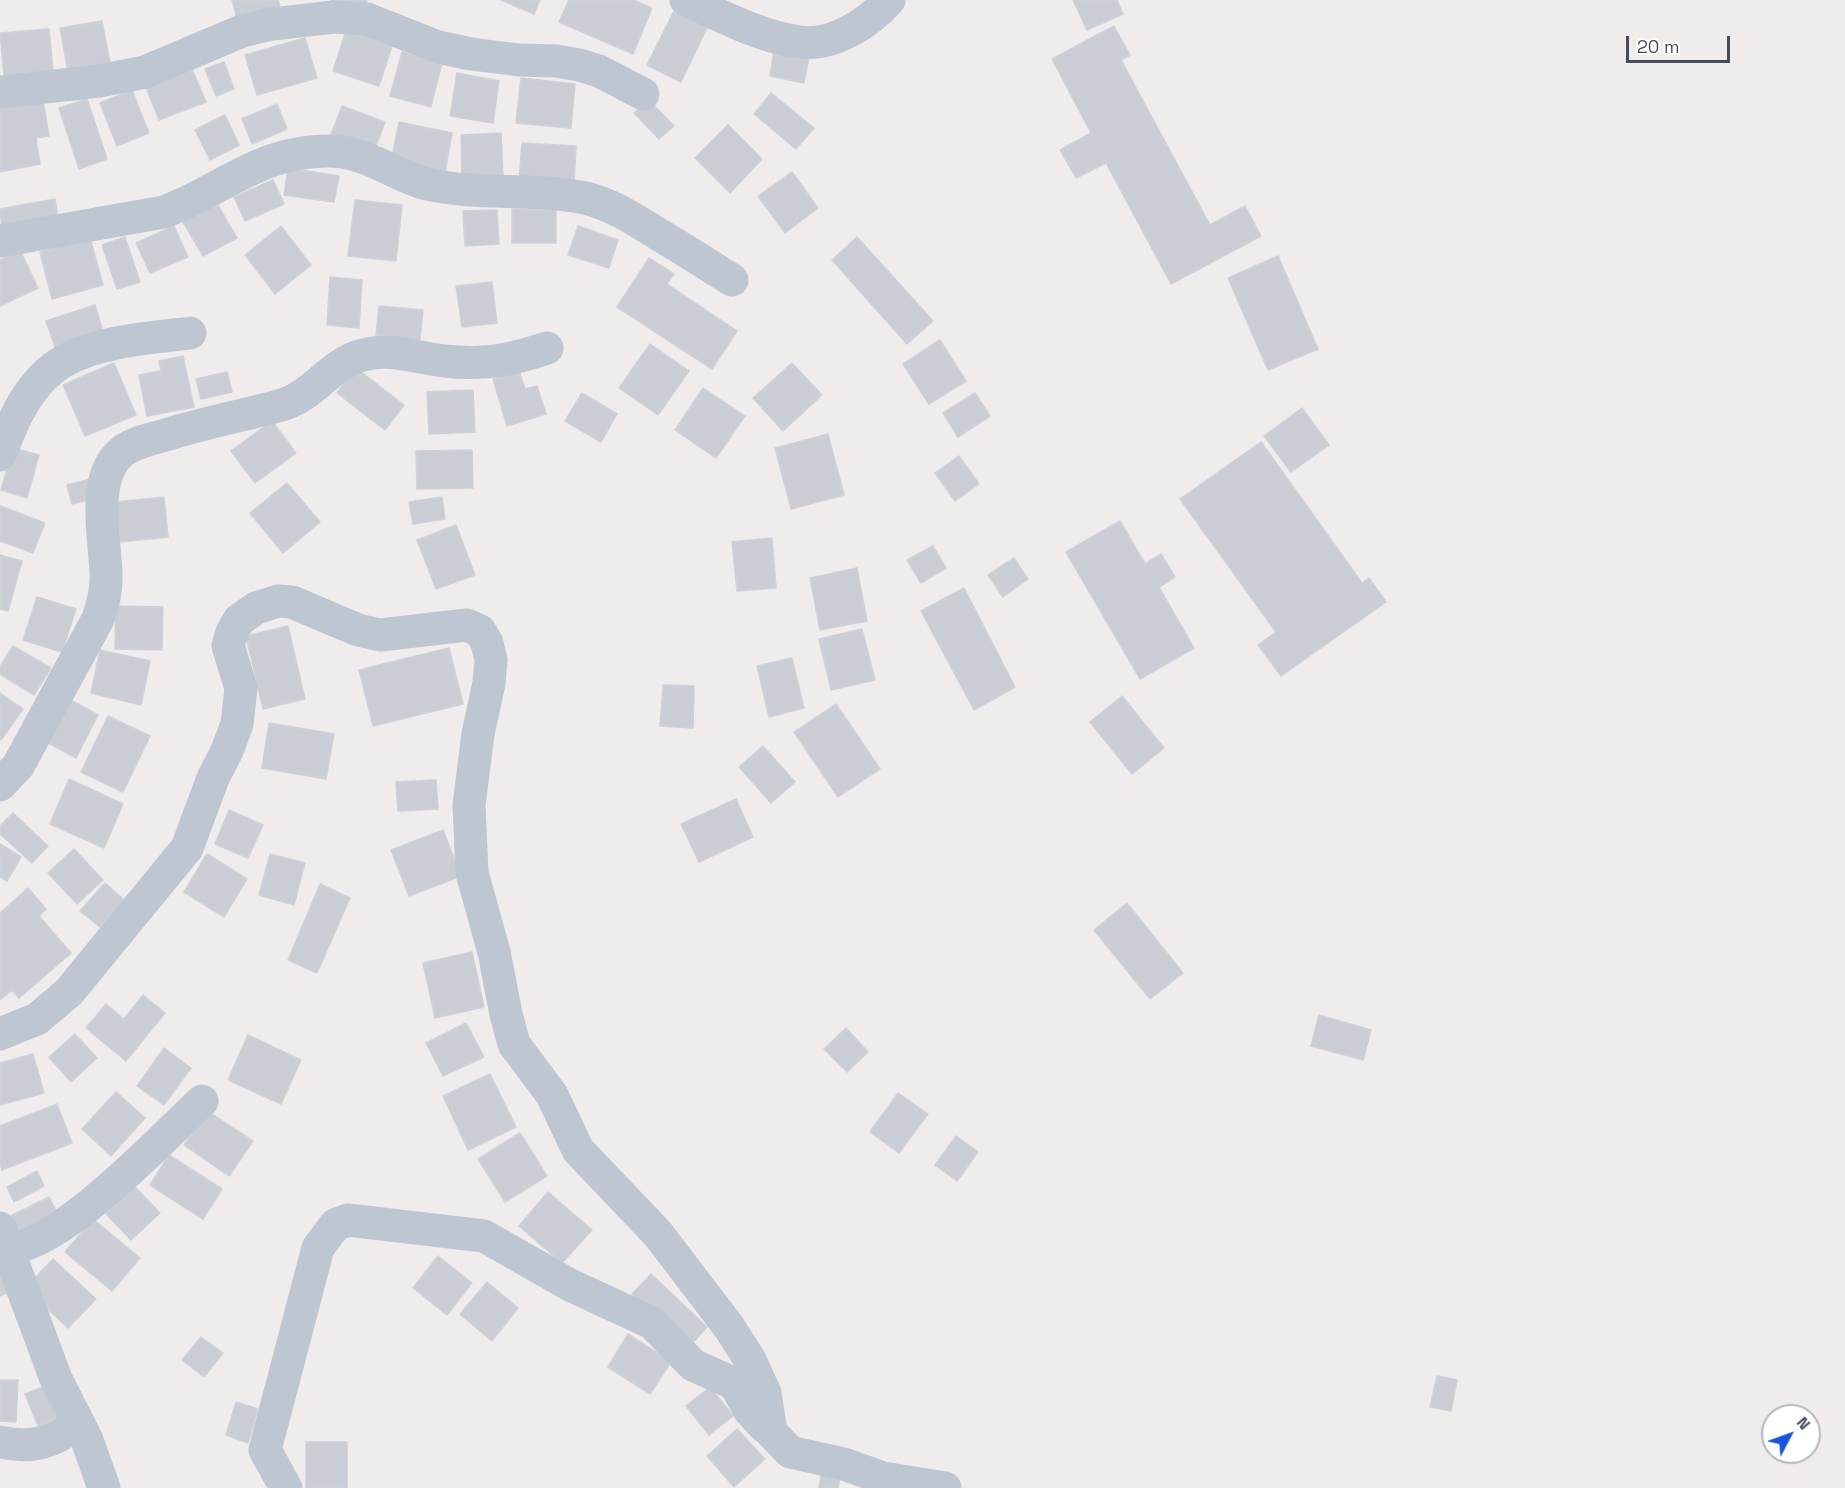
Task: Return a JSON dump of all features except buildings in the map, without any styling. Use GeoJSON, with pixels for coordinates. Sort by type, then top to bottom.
{"type":"FeatureCollection","features":[{"type":"Feature","properties":{"kind":"street"},"geometry":{"type":"LineString","coordinates":[[686,0],[757,31],[801,43],[831,39],[852,31],[871,18],[889,0]]}},
{"type":"Feature","properties":{"kind":"street"},"geometry":{"type":"LineString","coordinates":[[0,92],[99,81],[145,72],[242,31],[272,24],[334,17],[367,19],[438,47],[471,54],[579,65],[599,71],[643,94]]}},
{"type":"Feature","properties":{"kind":"street"},"geometry":{"type":"LineString","coordinates":[[0,241],[164,212],[186,204],[242,173],[269,162],[294,154],[320,151],[351,153],[406,178],[429,184],[454,188],[528,191],[588,199],[632,218],[732,280]]}},
{"type":"Feature","properties":{"kind":"street"},"geometry":{"type":"LineString","coordinates":[[0,455],[9,429],[26,399],[45,376],[62,362],[81,353],[128,341],[190,333]]}},
{"type":"Feature","properties":{"kind":"street"},"geometry":{"type":"LineString","coordinates":[[0,785],[18,766],[98,619],[105,596],[106,574],[102,494],[113,460],[124,450],[139,442],[158,439],[185,429],[292,401],[333,369],[362,355],[376,352],[401,353],[442,361],[497,363],[547,348]]}},
{"type":"Feature","properties":{"kind":"street"},"geometry":{"type":"LineString","coordinates":[[0,1034],[37,1019],[69,992],[187,848],[213,778],[227,751],[237,724],[242,688],[228,646],[238,620],[256,608],[278,601],[292,602],[358,630],[380,635],[467,625],[480,631],[487,643],[491,660],[469,805],[472,873],[494,952],[514,1044],[552,1095],[578,1150],[658,1234],[729,1327],[750,1360],[765,1393],[771,1432]]}},
{"type":"Feature","properties":{"kind":"street"},"geometry":{"type":"LineString","coordinates":[[105,1488],[87,1440],[56,1378],[3,1242],[43,1238],[82,1210],[202,1101]]}},
{"type":"Feature","properties":{"kind":"street"},"geometry":{"type":"LineString","coordinates":[[286,1488],[265,1450],[318,1248],[334,1226],[348,1220],[484,1236],[570,1285],[652,1323],[693,1365],[735,1384],[749,1410],[790,1452],[844,1464],[884,1478],[945,1488]]}},
{"type":"Feature","properties":{"kind":"street"},"geometry":{"type":"LineString","coordinates":[[0,1442],[13,1445],[53,1440],[65,1434],[78,1422]]}}]}
